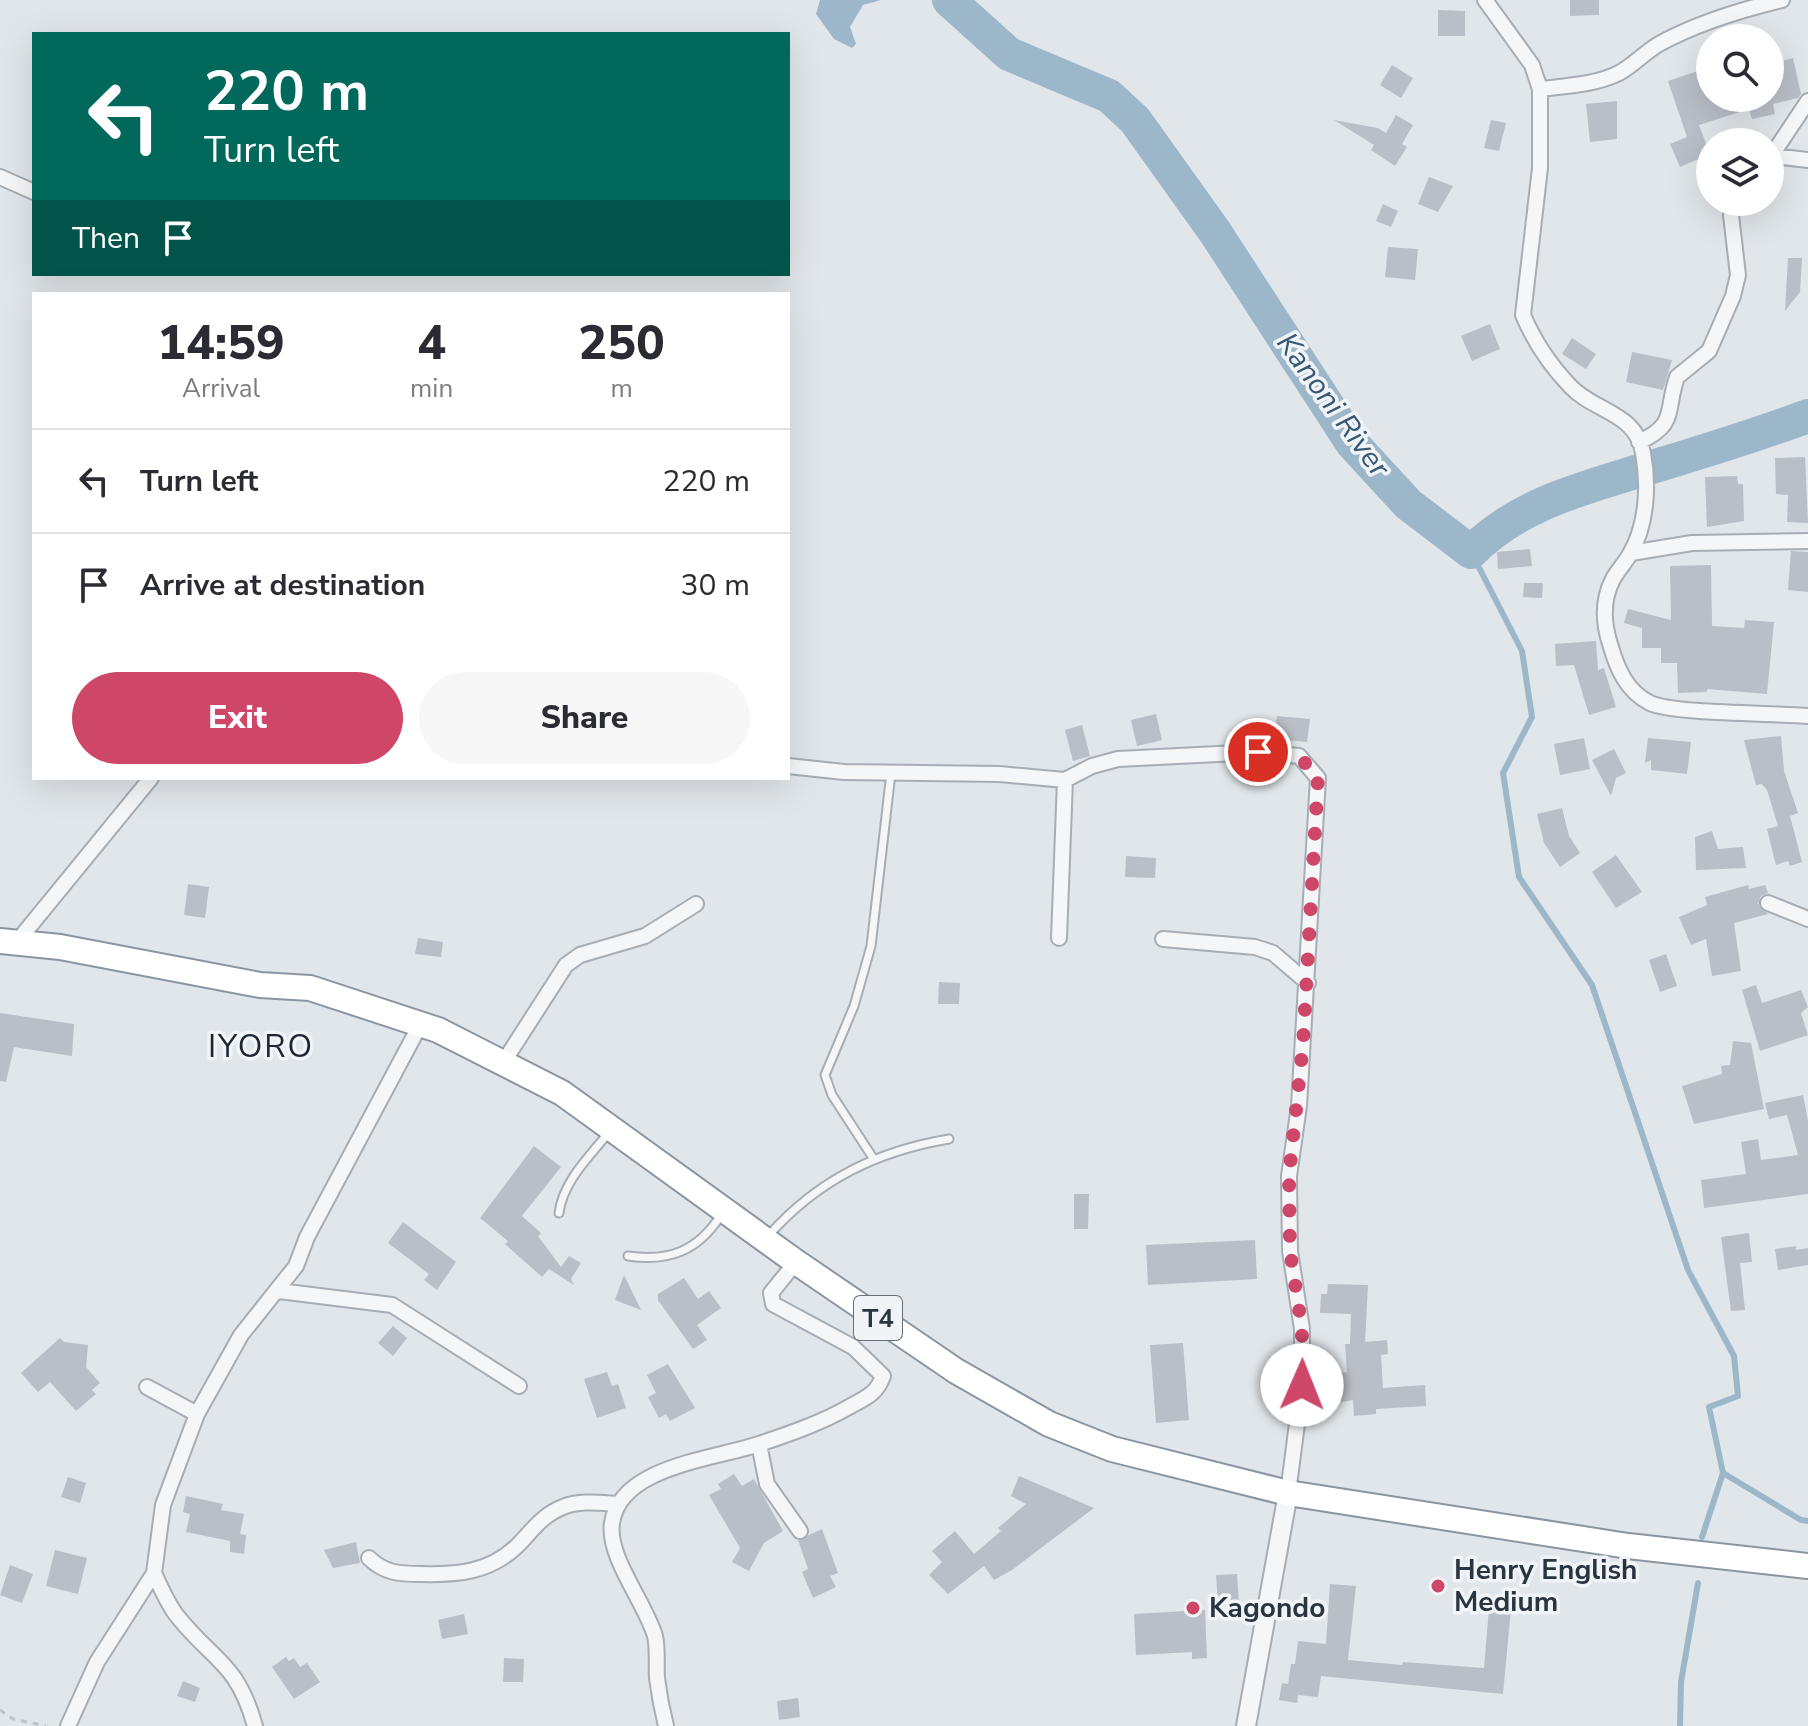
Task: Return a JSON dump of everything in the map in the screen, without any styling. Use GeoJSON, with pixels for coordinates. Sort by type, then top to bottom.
{"type":"FeatureCollection","features":[{"type":"Feature","properties":{"kind":"highway","name":"T4"},"geometry":{"type":"LineString","coordinates":[[8,942],[60,947],[260,985],[310,988],[438,1030],[562,1093],[796,1262],[956,1371],[1049,1424],[1169,1465],[1288,1493],[1628,1546],[1808,1566]]}},
{"type":"Feature","properties":{"kind":"street"},"geometry":{"type":"LineString","coordinates":[[1485,0],[1532,65],[1540,89],[1540,168],[1523,315],[1531,335],[1571,388],[1620,416],[1635,429],[1643,451],[1645,505],[1641,529],[1609,591],[1605,628],[1623,680],[1652,704],[1808,716]]}},
{"type":"Feature","properties":{"kind":"street"},"geometry":{"type":"LineString","coordinates":[[1540,89],[1588,83],[1617,74],[1656,45],[1684,32],[1780,0]]}},
{"type":"Feature","properties":{"kind":"street"},"geometry":{"type":"LineString","coordinates":[[1784,138],[1808,101]]}},
{"type":"Feature","properties":{"kind":"street"},"geometry":{"type":"LineString","coordinates":[[1784,158],[1808,160]]}},
{"type":"Feature","properties":{"kind":"street"},"geometry":{"type":"LineString","coordinates":[[0,177],[32,191]]}},
{"type":"Feature","properties":{"kind":"street"},"geometry":{"type":"LineString","coordinates":[[1639,442],[1662,431],[1669,418],[1677,377],[1709,351],[1720,331],[1738,275],[1731,216]]}},
{"type":"Feature","properties":{"kind":"street"},"geometry":{"type":"LineString","coordinates":[[1631,553],[1692,543],[1808,541]]}},
{"type":"Feature","properties":{"kind":"street"},"geometry":{"type":"LineString","coordinates":[[790,766],[891,773],[999,774],[1065,780],[1092,766],[1118,759],[1258,752],[1299,756],[1311,766],[1318,778],[1308,983],[1299,1106],[1289,1176],[1290,1251],[1302,1329],[1302,1385],[1288,1493],[1246,1726]]}},
{"type":"Feature","properties":{"kind":"street"},"geometry":{"type":"LineString","coordinates":[[8,942],[149,780]]}},
{"type":"Feature","properties":{"kind":"street"},"geometry":{"type":"LineString","coordinates":[[1059,938],[1065,780]]}},
{"type":"Feature","properties":{"kind":"street"},"geometry":{"type":"LineString","coordinates":[[1768,903],[1808,919]]}},
{"type":"Feature","properties":{"kind":"street"},"geometry":{"type":"LineString","coordinates":[[503,1063],[566,965],[595,949],[645,936],[696,904]]}},
{"type":"Feature","properties":{"kind":"street"},"geometry":{"type":"LineString","coordinates":[[1163,939],[1255,947],[1273,953],[1308,983]]}},
{"type":"Feature","properties":{"kind":"street"},"geometry":{"type":"LineString","coordinates":[[68,1726],[97,1662],[154,1573],[163,1505],[197,1414],[241,1335],[296,1266],[307,1237],[420,1025]]}},
{"type":"Feature","properties":{"kind":"street"},"geometry":{"type":"LineString","coordinates":[[666,1726],[657,1679],[656,1639],[645,1609],[616,1552],[611,1525],[618,1504],[634,1487],[674,1467],[759,1444],[830,1418],[872,1395],[883,1376],[853,1347],[773,1304],[771,1293],[796,1262]]}},
{"type":"Feature","properties":{"kind":"street"},"geometry":{"type":"LineString","coordinates":[[279,1291],[392,1305],[519,1386]]}},
{"type":"Feature","properties":{"kind":"street"},"geometry":{"type":"LineString","coordinates":[[147,1387],[197,1414]]}},
{"type":"Feature","properties":{"kind":"street"},"geometry":{"type":"LineString","coordinates":[[759,1444],[767,1484],[800,1531]]}},
{"type":"Feature","properties":{"kind":"street"},"geometry":{"type":"LineString","coordinates":[[369,1558],[378,1568],[400,1574],[450,1574],[478,1570],[501,1558],[537,1523],[567,1505],[618,1504]]}},
{"type":"Feature","properties":{"kind":"street"},"geometry":{"type":"LineString","coordinates":[[154,1573],[176,1615],[234,1675],[255,1726]]}},
{"type":"Feature","properties":{"kind":"lane"},"geometry":{"type":"LineString","coordinates":[[873,1158],[832,1095],[825,1075],[854,1006],[871,946],[891,773]]}},
{"type":"Feature","properties":{"kind":"lane"},"geometry":{"type":"LineString","coordinates":[[559,1213],[561,1200],[571,1180],[611,1129]]}},
{"type":"Feature","properties":{"kind":"lane"},"geometry":{"type":"LineString","coordinates":[[765,1240],[812,1195],[873,1158],[911,1145],[949,1139]]}},
{"type":"Feature","properties":{"kind":"lane"},"geometry":{"type":"LineString","coordinates":[[628,1256],[649,1259],[674,1256],[705,1237],[724,1211]]}},
{"type":"Feature","properties":{"kind":"path"},"geometry":{"type":"LineString","coordinates":[[0,1710],[13,1719],[46,1726]]}},
{"type":"Feature","properties":{"kind":"water"},"geometry":{"type":"Polygon","coordinates":[[[820,0],[881,0],[863,5],[850,27],[856,44],[852,48],[834,39],[816,14],[820,0]]]}},
{"type":"Feature","properties":{"kind":"building"},"geometry":{"type":"Polygon","coordinates":[[[1570,0],[1599,0],[1599,15],[1570,16],[1570,0]]]}},
{"type":"Feature","properties":{"kind":"building"},"geometry":{"type":"Polygon","coordinates":[[[1438,10],[1465,11],[1465,36],[1438,36],[1438,10]]]}},
{"type":"Feature","properties":{"kind":"building"},"geometry":{"type":"Polygon","coordinates":[[[1793,58],[1801,94],[1798,98],[1784,101],[1784,60],[1793,58]]]}},
{"type":"Feature","properties":{"kind":"building"},"geometry":{"type":"Polygon","coordinates":[[[1392,65],[1413,78],[1401,98],[1380,85],[1392,65]]]}},
{"type":"Feature","properties":{"kind":"building"},"geometry":{"type":"Polygon","coordinates":[[[1696,72],[1696,112],[1740,112],[1699,125],[1700,128],[1696,128],[1696,160],[1680,167],[1670,144],[1687,137],[1668,81],[1696,72]]]}},
{"type":"Feature","properties":{"kind":"building"},"geometry":{"type":"Polygon","coordinates":[[[1617,101],[1617,139],[1590,142],[1586,104],[1617,101]]]}},
{"type":"Feature","properties":{"kind":"building"},"geometry":{"type":"Polygon","coordinates":[[[1750,112],[1775,112],[1775,114],[1752,119],[1750,112]]]}},
{"type":"Feature","properties":{"kind":"building"},"geometry":{"type":"Polygon","coordinates":[[[1396,115],[1413,125],[1402,144],[1407,147],[1395,166],[1371,150],[1374,145],[1334,120],[1378,128],[1386,133],[1396,115]]]}},
{"type":"Feature","properties":{"kind":"building"},"geometry":{"type":"Polygon","coordinates":[[[1491,120],[1506,123],[1499,151],[1484,148],[1491,120]]]}},
{"type":"Feature","properties":{"kind":"building"},"geometry":{"type":"Polygon","coordinates":[[[1429,177],[1453,186],[1438,212],[1418,204],[1429,177]]]}},
{"type":"Feature","properties":{"kind":"building"},"geometry":{"type":"Polygon","coordinates":[[[1383,204],[1398,211],[1391,227],[1376,221],[1383,204]]]}},
{"type":"Feature","properties":{"kind":"building"},"geometry":{"type":"Polygon","coordinates":[[[1388,247],[1418,249],[1415,280],[1385,277],[1388,247]]]}},
{"type":"Feature","properties":{"kind":"building"},"geometry":{"type":"Polygon","coordinates":[[[1788,258],[1802,258],[1800,292],[1785,311],[1788,258]]]}},
{"type":"Feature","properties":{"kind":"building"},"geometry":{"type":"Polygon","coordinates":[[[1490,324],[1500,349],[1472,361],[1461,336],[1490,324]]]}},
{"type":"Feature","properties":{"kind":"building"},"geometry":{"type":"Polygon","coordinates":[[[1572,338],[1596,354],[1586,369],[1562,354],[1572,338]]]}},
{"type":"Feature","properties":{"kind":"building"},"geometry":{"type":"Polygon","coordinates":[[[1632,352],[1672,360],[1663,390],[1626,382],[1632,352]]]}},
{"type":"Feature","properties":{"kind":"building"},"geometry":{"type":"Polygon","coordinates":[[[1805,457],[1808,523],[1787,522],[1788,495],[1776,494],[1775,458],[1805,457]]]}},
{"type":"Feature","properties":{"kind":"building"},"geometry":{"type":"Polygon","coordinates":[[[1737,476],[1738,484],[1743,484],[1744,521],[1707,527],[1705,477],[1737,476]]]}},
{"type":"Feature","properties":{"kind":"building"},"geometry":{"type":"Polygon","coordinates":[[[1530,549],[1532,566],[1498,569],[1497,552],[1530,549]]]}},
{"type":"Feature","properties":{"kind":"building"},"geometry":{"type":"Polygon","coordinates":[[[1791,551],[1808,552],[1808,592],[1788,590],[1791,551]]]}},
{"type":"Feature","properties":{"kind":"building"},"geometry":{"type":"Polygon","coordinates":[[[1711,565],[1712,626],[1744,628],[1745,620],[1774,622],[1767,694],[1707,689],[1707,692],[1678,693],[1677,663],[1661,663],[1661,648],[1642,648],[1642,628],[1624,623],[1628,609],[1671,620],[1670,566],[1711,565]]]}},
{"type":"Feature","properties":{"kind":"building"},"geometry":{"type":"Polygon","coordinates":[[[1524,583],[1543,583],[1542,598],[1523,597],[1524,583]]]}},
{"type":"Feature","properties":{"kind":"building"},"geometry":{"type":"Polygon","coordinates":[[[1596,641],[1598,670],[1604,668],[1616,707],[1589,715],[1574,665],[1556,666],[1555,644],[1596,641]]]}},
{"type":"Feature","properties":{"kind":"building"},"geometry":{"type":"Polygon","coordinates":[[[1156,714],[1162,740],[1137,746],[1131,720],[1156,714]]]}},
{"type":"Feature","properties":{"kind":"building"},"geometry":{"type":"Polygon","coordinates":[[[1277,716],[1310,719],[1307,742],[1274,739],[1277,716]]]}},
{"type":"Feature","properties":{"kind":"building"},"geometry":{"type":"Polygon","coordinates":[[[1082,725],[1090,756],[1073,761],[1065,730],[1082,725]]]}},
{"type":"Feature","properties":{"kind":"building"},"geometry":{"type":"Polygon","coordinates":[[[1781,736],[1784,771],[1798,813],[1790,816],[1802,862],[1790,866],[1788,861],[1776,865],[1767,829],[1778,826],[1767,790],[1762,784],[1756,785],[1744,740],[1781,736]]]}},
{"type":"Feature","properties":{"kind":"building"},"geometry":{"type":"Polygon","coordinates":[[[1584,738],[1590,769],[1560,775],[1554,744],[1584,738]]]}},
{"type":"Feature","properties":{"kind":"building"},"geometry":{"type":"Polygon","coordinates":[[[1648,738],[1691,742],[1687,774],[1651,770],[1651,760],[1645,763],[1648,738]]]}},
{"type":"Feature","properties":{"kind":"building"},"geometry":{"type":"Polygon","coordinates":[[[1614,749],[1626,773],[1616,778],[1611,796],[1592,760],[1614,749]]]}},
{"type":"Feature","properties":{"kind":"building"},"geometry":{"type":"Polygon","coordinates":[[[1562,808],[1569,836],[1580,853],[1560,867],[1544,843],[1537,814],[1562,808]]]}},
{"type":"Feature","properties":{"kind":"building"},"geometry":{"type":"Polygon","coordinates":[[[1712,831],[1718,849],[1743,847],[1746,868],[1696,870],[1695,837],[1712,831]]]}},
{"type":"Feature","properties":{"kind":"building"},"geometry":{"type":"Polygon","coordinates":[[[1616,855],[1642,892],[1616,908],[1592,872],[1616,855]]]}},
{"type":"Feature","properties":{"kind":"building"},"geometry":{"type":"Polygon","coordinates":[[[1126,856],[1156,858],[1155,878],[1125,877],[1126,856]]]}},
{"type":"Feature","properties":{"kind":"building"},"geometry":{"type":"Polygon","coordinates":[[[188,884],[209,887],[205,918],[184,915],[188,884]]]}},
{"type":"Feature","properties":{"kind":"building"},"geometry":{"type":"Polygon","coordinates":[[[1748,885],[1749,889],[1765,885],[1768,893],[1761,896],[1758,904],[1768,914],[1734,923],[1741,971],[1712,976],[1706,939],[1691,945],[1679,917],[1707,905],[1705,897],[1748,885]]]}},
{"type":"Feature","properties":{"kind":"building"},"geometry":{"type":"Polygon","coordinates":[[[418,938],[443,942],[441,957],[415,954],[418,938]]]}},
{"type":"Feature","properties":{"kind":"building"},"geometry":{"type":"Polygon","coordinates":[[[1666,954],[1677,986],[1660,992],[1649,960],[1666,954]]]}},
{"type":"Feature","properties":{"kind":"building"},"geometry":{"type":"Polygon","coordinates":[[[939,982],[960,983],[959,1004],[938,1004],[939,982]]]}},
{"type":"Feature","properties":{"kind":"building"},"geometry":{"type":"Polygon","coordinates":[[[1756,985],[1762,1003],[1801,990],[1808,1007],[1801,1013],[1808,1035],[1760,1051],[1742,990],[1756,985]]]}},
{"type":"Feature","properties":{"kind":"building"},"geometry":{"type":"Polygon","coordinates":[[[0,1013],[74,1024],[72,1056],[14,1047],[6,1082],[0,1081],[0,1013]]]}},
{"type":"Feature","properties":{"kind":"building"},"geometry":{"type":"Polygon","coordinates":[[[1733,1041],[1751,1043],[1764,1109],[1694,1124],[1682,1086],[1722,1074],[1721,1066],[1730,1065],[1733,1041]]]}},
{"type":"Feature","properties":{"kind":"building"},"geometry":{"type":"Polygon","coordinates":[[[1803,1095],[1808,1121],[1808,1194],[1704,1208],[1701,1180],[1746,1174],[1741,1142],[1758,1139],[1761,1160],[1798,1155],[1787,1115],[1769,1119],[1765,1103],[1803,1095]]]}},
{"type":"Feature","properties":{"kind":"building"},"geometry":{"type":"Polygon","coordinates":[[[534,1146],[561,1167],[522,1216],[541,1233],[538,1236],[561,1267],[569,1256],[581,1263],[571,1279],[574,1285],[549,1269],[542,1277],[505,1244],[508,1241],[480,1218],[534,1146]]]}},
{"type":"Feature","properties":{"kind":"building"},"geometry":{"type":"Polygon","coordinates":[[[1074,1194],[1089,1194],[1088,1229],[1074,1229],[1074,1194]]]}},
{"type":"Feature","properties":{"kind":"building"},"geometry":{"type":"Polygon","coordinates":[[[403,1222],[456,1262],[437,1290],[424,1280],[429,1274],[388,1243],[403,1222]]]}},
{"type":"Feature","properties":{"kind":"building"},"geometry":{"type":"Polygon","coordinates":[[[1749,1233],[1752,1262],[1740,1263],[1745,1310],[1731,1311],[1721,1237],[1749,1233]]]}},
{"type":"Feature","properties":{"kind":"building"},"geometry":{"type":"Polygon","coordinates":[[[1255,1240],[1257,1279],[1148,1285],[1146,1245],[1255,1240]]]}},
{"type":"Feature","properties":{"kind":"building"},"geometry":{"type":"Polygon","coordinates":[[[1796,1246],[1796,1250],[1808,1248],[1808,1265],[1778,1270],[1775,1249],[1796,1246]]]}},
{"type":"Feature","properties":{"kind":"building"},"geometry":{"type":"Polygon","coordinates":[[[624,1275],[641,1310],[615,1300],[624,1275]]]}},
{"type":"Feature","properties":{"kind":"building"},"geometry":{"type":"Polygon","coordinates":[[[684,1278],[698,1299],[709,1291],[721,1308],[697,1325],[707,1340],[693,1349],[658,1300],[658,1294],[684,1278]]]}},
{"type":"Feature","properties":{"kind":"building"},"geometry":{"type":"Polygon","coordinates":[[[1328,1284],[1368,1285],[1365,1342],[1387,1340],[1388,1354],[1381,1355],[1383,1388],[1425,1385],[1426,1406],[1376,1409],[1376,1414],[1354,1416],[1353,1400],[1330,1404],[1326,1375],[1347,1372],[1345,1344],[1350,1344],[1351,1314],[1320,1313],[1321,1294],[1327,1294],[1328,1284]]]}},
{"type":"Feature","properties":{"kind":"building"},"geometry":{"type":"Polygon","coordinates":[[[393,1326],[407,1338],[393,1356],[378,1343],[393,1326]]]}},
{"type":"Feature","properties":{"kind":"building"},"geometry":{"type":"Polygon","coordinates":[[[60,1338],[64,1342],[88,1345],[86,1367],[100,1383],[92,1390],[96,1394],[76,1411],[50,1382],[38,1392],[21,1373],[60,1338]]]}},
{"type":"Feature","properties":{"kind":"building"},"geometry":{"type":"Polygon","coordinates":[[[1183,1343],[1189,1420],[1156,1423],[1150,1345],[1183,1343]]]}},
{"type":"Feature","properties":{"kind":"building"},"geometry":{"type":"Polygon","coordinates":[[[668,1364],[695,1408],[670,1421],[666,1414],[659,1418],[648,1397],[656,1393],[647,1375],[668,1364]]]}},
{"type":"Feature","properties":{"kind":"building"},"geometry":{"type":"Polygon","coordinates":[[[607,1372],[612,1386],[618,1384],[626,1408],[597,1418],[584,1379],[607,1372]]]}},
{"type":"Feature","properties":{"kind":"building"},"geometry":{"type":"Polygon","coordinates":[[[734,1474],[742,1486],[754,1479],[783,1531],[764,1543],[749,1571],[732,1562],[740,1548],[709,1495],[721,1489],[718,1484],[734,1474]]]}},
{"type":"Feature","properties":{"kind":"building"},"geometry":{"type":"Polygon","coordinates":[[[1019,1476],[1094,1508],[1012,1570],[994,1580],[984,1566],[948,1594],[929,1575],[942,1562],[932,1551],[955,1531],[974,1554],[1001,1531],[998,1528],[1026,1504],[1011,1496],[1019,1476]]]}},
{"type":"Feature","properties":{"kind":"building"},"geometry":{"type":"Polygon","coordinates":[[[68,1477],[86,1483],[80,1503],[61,1497],[68,1477]]]}},
{"type":"Feature","properties":{"kind":"building"},"geometry":{"type":"Polygon","coordinates":[[[186,1496],[223,1504],[221,1510],[244,1514],[240,1534],[246,1535],[244,1554],[230,1552],[230,1541],[186,1532],[190,1514],[183,1512],[186,1496]]]}},
{"type":"Feature","properties":{"kind":"building"},"geometry":{"type":"Polygon","coordinates":[[[822,1529],[838,1573],[830,1576],[836,1587],[813,1598],[802,1572],[808,1569],[798,1540],[822,1529]]]}},
{"type":"Feature","properties":{"kind":"building"},"geometry":{"type":"Polygon","coordinates":[[[356,1542],[360,1563],[333,1568],[324,1550],[356,1542]]]}},
{"type":"Feature","properties":{"kind":"building"},"geometry":{"type":"Polygon","coordinates":[[[55,1550],[87,1558],[78,1594],[46,1586],[55,1550]]]}},
{"type":"Feature","properties":{"kind":"building"},"geometry":{"type":"Polygon","coordinates":[[[10,1565],[33,1574],[22,1603],[0,1595],[10,1565]]]}},
{"type":"Feature","properties":{"kind":"building"},"geometry":{"type":"Polygon","coordinates":[[[1237,1574],[1239,1604],[1218,1605],[1216,1575],[1237,1574]]]}},
{"type":"Feature","properties":{"kind":"building"},"geometry":{"type":"Polygon","coordinates":[[[1330,1584],[1356,1586],[1348,1660],[1402,1665],[1403,1662],[1484,1668],[1490,1596],[1512,1598],[1503,1694],[1321,1676],[1318,1697],[1298,1695],[1297,1703],[1279,1700],[1282,1683],[1288,1684],[1291,1664],[1295,1664],[1298,1641],[1326,1644],[1330,1584]]]}},
{"type":"Feature","properties":{"kind":"building"},"geometry":{"type":"Polygon","coordinates":[[[1205,1610],[1207,1658],[1192,1659],[1192,1652],[1136,1655],[1134,1614],[1205,1610]]]}},
{"type":"Feature","properties":{"kind":"building"},"geometry":{"type":"Polygon","coordinates":[[[464,1614],[468,1634],[442,1639],[438,1620],[464,1614]]]}},
{"type":"Feature","properties":{"kind":"building"},"geometry":{"type":"Polygon","coordinates":[[[286,1657],[289,1661],[294,1658],[300,1667],[307,1663],[320,1682],[294,1699],[272,1667],[286,1657]]]}},
{"type":"Feature","properties":{"kind":"building"},"geometry":{"type":"Polygon","coordinates":[[[504,1658],[524,1659],[523,1682],[503,1682],[504,1658]]]}},
{"type":"Feature","properties":{"kind":"building"},"geometry":{"type":"Polygon","coordinates":[[[183,1681],[200,1688],[195,1702],[177,1696],[183,1681]]]}},
{"type":"Feature","properties":{"kind":"building"},"geometry":{"type":"Polygon","coordinates":[[[798,1698],[800,1717],[779,1720],[777,1701],[798,1698]]]}},
{"type":"Feature","properties":{"kind":"waterway","name":"Kanoni River"},"geometry":{"type":"LineString","coordinates":[[949,0],[1009,54],[1109,96],[1135,120],[1215,232],[1352,443],[1408,504],[1471,552],[1508,522],[1549,501],[1808,416]]}},
{"type":"Feature","properties":{"kind":"waterway"},"geometry":{"type":"LineString","coordinates":[[1471,552],[1522,651],[1532,717],[1503,773],[1519,877],[1592,985],[1688,1270],[1734,1356],[1738,1396],[1709,1407],[1723,1473],[1702,1537]]}},
{"type":"Feature","properties":{"kind":"waterway"},"geometry":{"type":"LineString","coordinates":[[1723,1473],[1801,1520],[1808,1521]]}},
{"type":"Feature","properties":{"kind":"waterway"},"geometry":{"type":"LineString","coordinates":[[1680,1726],[1681,1682],[1698,1583]]}},
{"type":"Feature","properties":{"kind":"place","name":"Henry English Medium"},"geometry":{"type":"Point","coordinates":[1438,1586]}},
{"type":"Feature","properties":{"kind":"place","name":"Kagondo"},"geometry":{"type":"Point","coordinates":[1193,1608]}},
{"type":"Feature","properties":{"kind":"district","name":"IYORO"},"geometry":{"type":"Point","coordinates":[261,1046]}},
{"type":"Feature","properties":{"kind":"route"},"geometry":{"type":"LineString","coordinates":[[1258,752],[1299,756],[1311,766],[1318,778],[1299,1106],[1289,1176],[1290,1251],[1302,1329],[1302,1385]]}}]}
